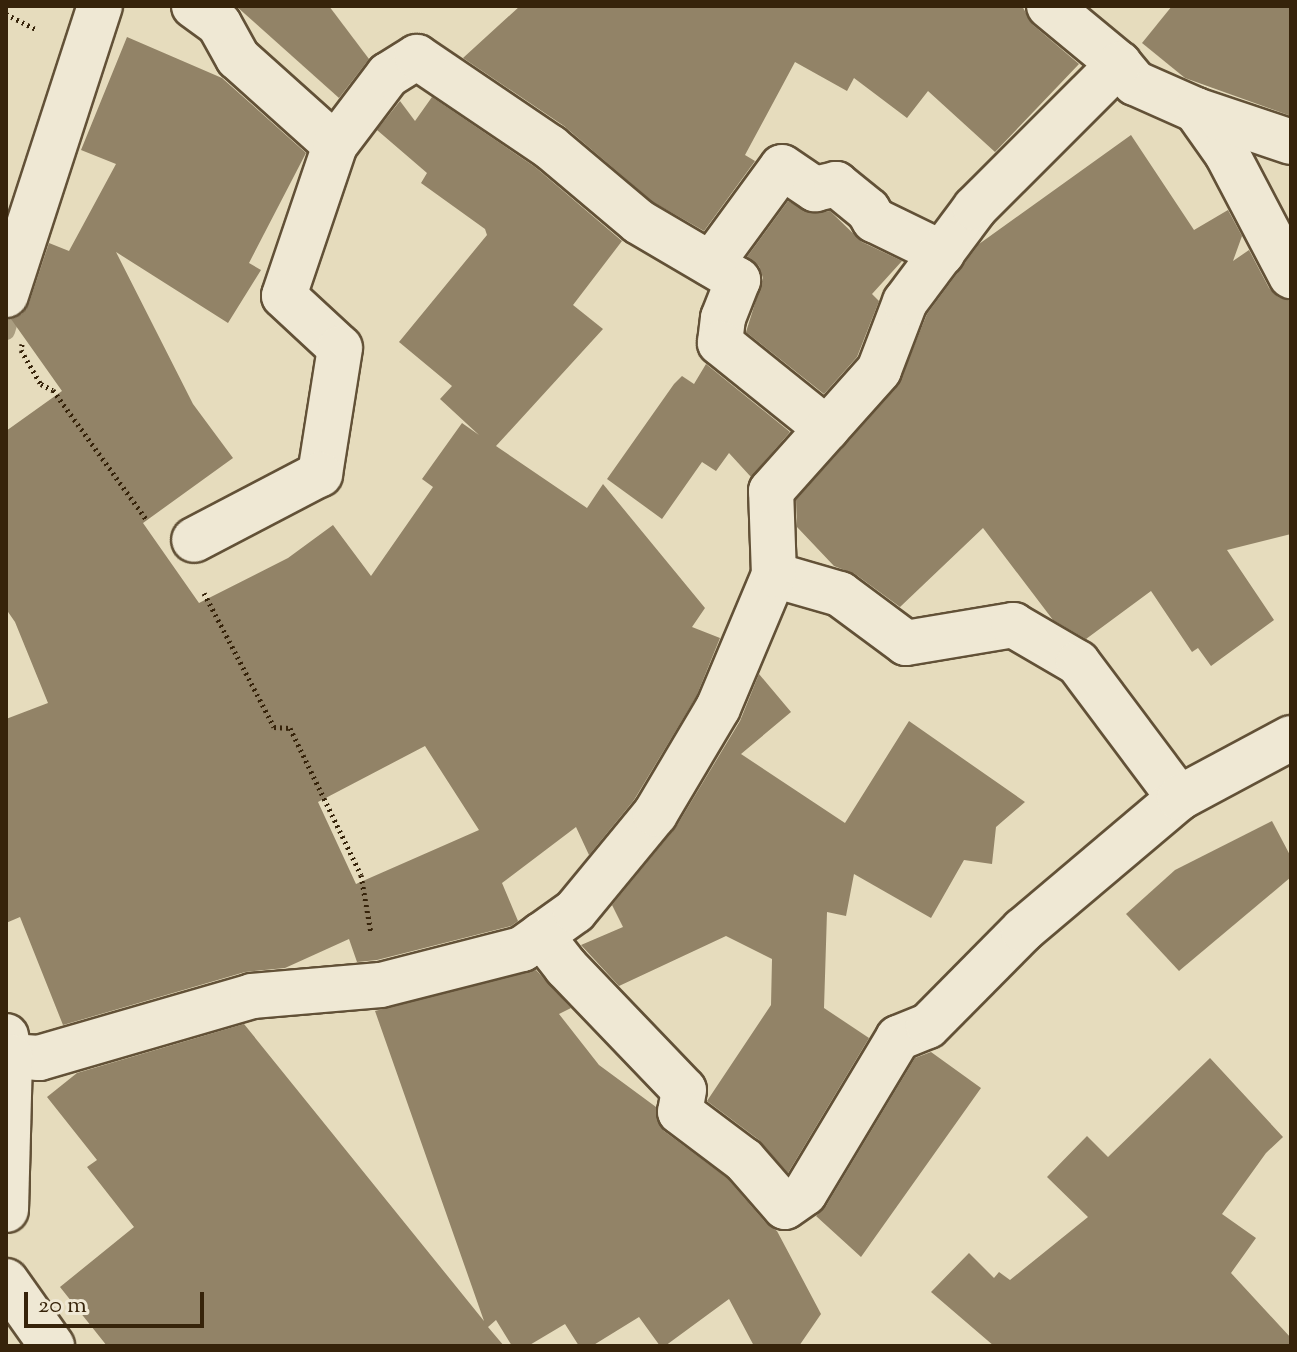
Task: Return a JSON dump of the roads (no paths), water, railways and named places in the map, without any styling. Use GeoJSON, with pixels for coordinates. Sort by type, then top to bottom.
{"type":"FeatureCollection","features":[{"type":"Feature","properties":{"kind":"street"},"geometry":{"type":"LineString","coordinates":[[6,295],[100,6]]}},
{"type":"Feature","properties":{"kind":"street"},"geometry":{"type":"LineString","coordinates":[[194,6],[219,24],[238,58],[335,145]]}},
{"type":"Feature","properties":{"kind":"street"},"geometry":{"type":"LineString","coordinates":[[1049,6],[1119,64],[1135,83],[1196,110],[1291,142]]}},
{"type":"Feature","properties":{"kind":"street"},"geometry":{"type":"LineString","coordinates":[[194,540],[320,474],[340,348],[284,296],[335,145],[388,75],[417,57],[550,147],[639,222],[738,280],[723,318],[720,343],[827,429]]}},
{"type":"Feature","properties":{"kind":"street"},"geometry":{"type":"LineString","coordinates":[[6,1210],[8,1046],[39,1058],[252,996],[381,985],[522,949],[575,911],[655,814],[718,708],[774,575],[771,491],[879,370],[905,302],[975,208],[1119,64]]}},
{"type":"Feature","properties":{"kind":"street"},"geometry":{"type":"LineString","coordinates":[[1196,110],[1227,154],[1291,276]]}},
{"type":"Feature","properties":{"kind":"street"},"geometry":{"type":"LineString","coordinates":[[711,264],[782,167],[815,189],[836,184],[868,210],[874,220],[942,253]]}},
{"type":"Feature","properties":{"kind":"street"},"geometry":{"type":"LineString","coordinates":[[774,575],[840,594],[906,643],[1013,625],[1078,663],[1179,798]]}},
{"type":"Feature","properties":{"kind":"street"},"geometry":{"type":"LineString","coordinates":[[541,935],[566,967],[684,1090],[680,1112],[744,1160],[785,1207],[805,1193],[898,1038],[928,1026],[1023,930],[1179,798],[1291,738]]}},
{"type":"Feature","properties":{"kind":"street"},"geometry":{"type":"LineString","coordinates":[[6,1281],[52,1346]]}},
{"type":"Feature","properties":{"kind":"waterway"},"geometry":{"type":"LineString","coordinates":[[6,331],[17,295]]}}]}
